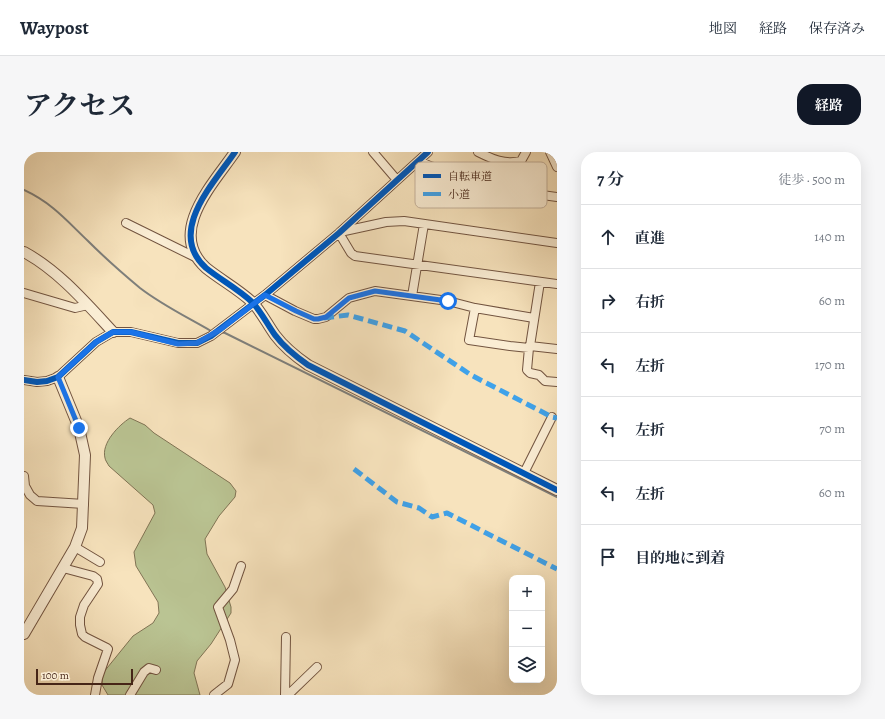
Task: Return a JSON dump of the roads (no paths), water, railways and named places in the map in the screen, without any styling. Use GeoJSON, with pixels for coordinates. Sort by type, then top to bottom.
{"type":"FeatureCollection","features":[{"type":"Feature","properties":{"kind":"street"},"geometry":{"type":"LineString","coordinates":[[197,258],[190,235],[192,221],[199,204],[235,152]]}},
{"type":"Feature","properties":{"kind":"street"},"geometry":{"type":"LineString","coordinates":[[373,152],[397,180]]}},
{"type":"Feature","properties":{"kind":"street"},"geometry":{"type":"LineString","coordinates":[[419,161],[428,152]]}},
{"type":"Feature","properties":{"kind":"street"},"geometry":{"type":"LineString","coordinates":[[478,152],[493,160],[506,162]]}},
{"type":"Feature","properties":{"kind":"street"},"geometry":{"type":"LineString","coordinates":[[516,162],[521,161],[526,152]]}},
{"type":"Feature","properties":{"kind":"street"},"geometry":{"type":"LineString","coordinates":[[550,152],[557,166]]}},
{"type":"Feature","properties":{"kind":"street"},"geometry":{"type":"LineString","coordinates":[[24,380],[37,382],[47,381],[58,377],[96,342],[113,332],[131,332],[178,344],[197,343],[221,329],[265,295],[339,233],[415,164]]}},
{"type":"Feature","properties":{"kind":"street"},"geometry":{"type":"LineString","coordinates":[[547,196],[557,197]]}},
{"type":"Feature","properties":{"kind":"street"},"geometry":{"type":"LineString","coordinates":[[339,233],[386,222],[404,221],[557,243]]}},
{"type":"Feature","properties":{"kind":"street"},"geometry":{"type":"LineString","coordinates":[[126,223],[197,258],[206,267],[253,304],[285,347],[308,366],[557,490]]}},
{"type":"Feature","properties":{"kind":"street"},"geometry":{"type":"LineString","coordinates":[[412,296],[424,224]]}},
{"type":"Feature","properties":{"kind":"street"},"geometry":{"type":"LineString","coordinates":[[339,233],[351,253],[355,256],[557,284]]}},
{"type":"Feature","properties":{"kind":"street"},"geometry":{"type":"LineString","coordinates":[[24,252],[39,260],[60,276],[113,332]]}},
{"type":"Feature","properties":{"kind":"street"},"geometry":{"type":"LineString","coordinates":[[540,282],[527,370],[530,373],[539,375],[545,380],[557,382]]}},
{"type":"Feature","properties":{"kind":"street"},"geometry":{"type":"LineString","coordinates":[[265,295],[314,319],[326,317],[349,298],[378,291],[448,301],[475,308],[534,318]]}},
{"type":"Feature","properties":{"kind":"street"},"geometry":{"type":"LineString","coordinates":[[24,293],[76,308],[88,305]]}},
{"type":"Feature","properties":{"kind":"street"},"geometry":{"type":"LineString","coordinates":[[475,308],[469,340],[510,346],[557,349]]}},
{"type":"Feature","properties":{"kind":"street"},"geometry":{"type":"LineString","coordinates":[[24,634],[75,547],[82,528],[85,455],[79,428],[58,377]]}},
{"type":"Feature","properties":{"kind":"street"},"geometry":{"type":"LineString","coordinates":[[524,473],[552,417]]}},
{"type":"Feature","properties":{"kind":"street"},"geometry":{"type":"LineString","coordinates":[[24,476],[25,486],[30,495],[37,501],[84,504]]}},
{"type":"Feature","properties":{"kind":"street"},"geometry":{"type":"LineString","coordinates":[[75,547],[100,562]]}},
{"type":"Feature","properties":{"kind":"street"},"geometry":{"type":"LineString","coordinates":[[214,695],[228,684],[235,660],[230,640],[218,606],[233,589],[241,566]]}},
{"type":"Feature","properties":{"kind":"street"},"geometry":{"type":"LineString","coordinates":[[63,568],[93,576],[97,579],[98,584],[84,605],[80,617],[82,634],[85,637],[108,648],[98,678],[95,695]]}},
{"type":"Feature","properties":{"kind":"street"},"geometry":{"type":"LineString","coordinates":[[284,695],[286,637]]}},
{"type":"Feature","properties":{"kind":"street"},"geometry":{"type":"LineString","coordinates":[[288,695],[317,667]]}},
{"type":"Feature","properties":{"kind":"street"},"geometry":{"type":"LineString","coordinates":[[130,695],[144,672],[149,668],[156,670]]}},
{"type":"Feature","properties":{"kind":"waterway"},"geometry":{"type":"LineString","coordinates":[[24,190],[51,206],[140,288],[175,311],[211,331],[214,331]]}},
{"type":"Feature","properties":{"kind":"waterway"},"geometry":{"type":"LineString","coordinates":[[220,332],[225,333],[557,497]]}}]}
